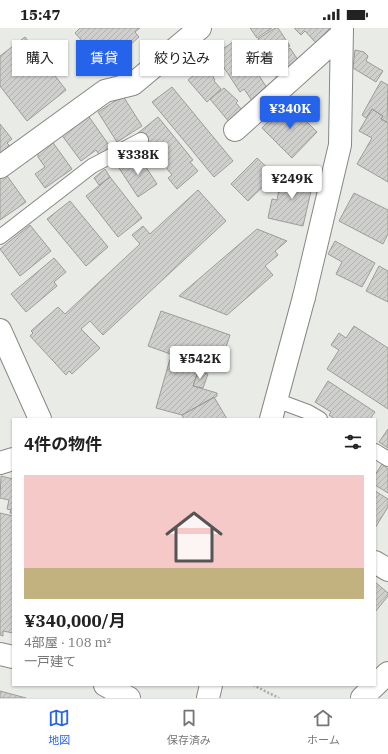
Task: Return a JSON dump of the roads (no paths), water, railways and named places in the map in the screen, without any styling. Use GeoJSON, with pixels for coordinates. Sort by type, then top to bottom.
{"type":"FeatureCollection","features":[{"type":"Feature","properties":{"kind":"street"},"geometry":{"type":"LineString","coordinates":[[0,167],[106,91],[133,84],[200,28]]}},
{"type":"Feature","properties":{"kind":"street"},"geometry":{"type":"LineString","coordinates":[[236,130],[342,31]]}},
{"type":"Feature","properties":{"kind":"street"},"geometry":{"type":"LineString","coordinates":[[274,409],[304,297],[340,144],[342,31]]}},
{"type":"Feature","properties":{"kind":"street"},"geometry":{"type":"LineString","coordinates":[[0,330],[40,418]]}},
{"type":"Feature","properties":{"kind":"street"},"geometry":{"type":"LineString","coordinates":[[0,463],[12,459]]}},
{"type":"Feature","properties":{"kind":"street"},"geometry":{"type":"LineString","coordinates":[[376,563],[388,570]]}},
{"type":"Feature","properties":{"kind":"street"},"geometry":{"type":"LineString","coordinates":[[0,654],[12,657]]}},
{"type":"Feature","properties":{"kind":"street"},"geometry":{"type":"LineString","coordinates":[[376,685],[388,673]]}},
{"type":"Feature","properties":{"kind":"street"},"geometry":{"type":"LineString","coordinates":[[107,686],[129,698]]}},
{"type":"Feature","properties":{"kind":"street"},"geometry":{"type":"LineString","coordinates":[[208,698],[211,686]]}},
{"type":"Feature","properties":{"kind":"street"},"geometry":{"type":"LineString","coordinates":[[362,698],[374,686]]}},
{"type":"Feature","properties":{"kind":"lane"},"geometry":{"type":"LineString","coordinates":[[0,237],[92,166],[141,140]]}},
{"type":"Feature","properties":{"kind":"lane"},"geometry":{"type":"LineString","coordinates":[[274,409],[308,412],[318,418]]}},
{"type":"Feature","properties":{"kind":"lane"},"geometry":{"type":"LineString","coordinates":[[376,452],[388,459]]}}]}
